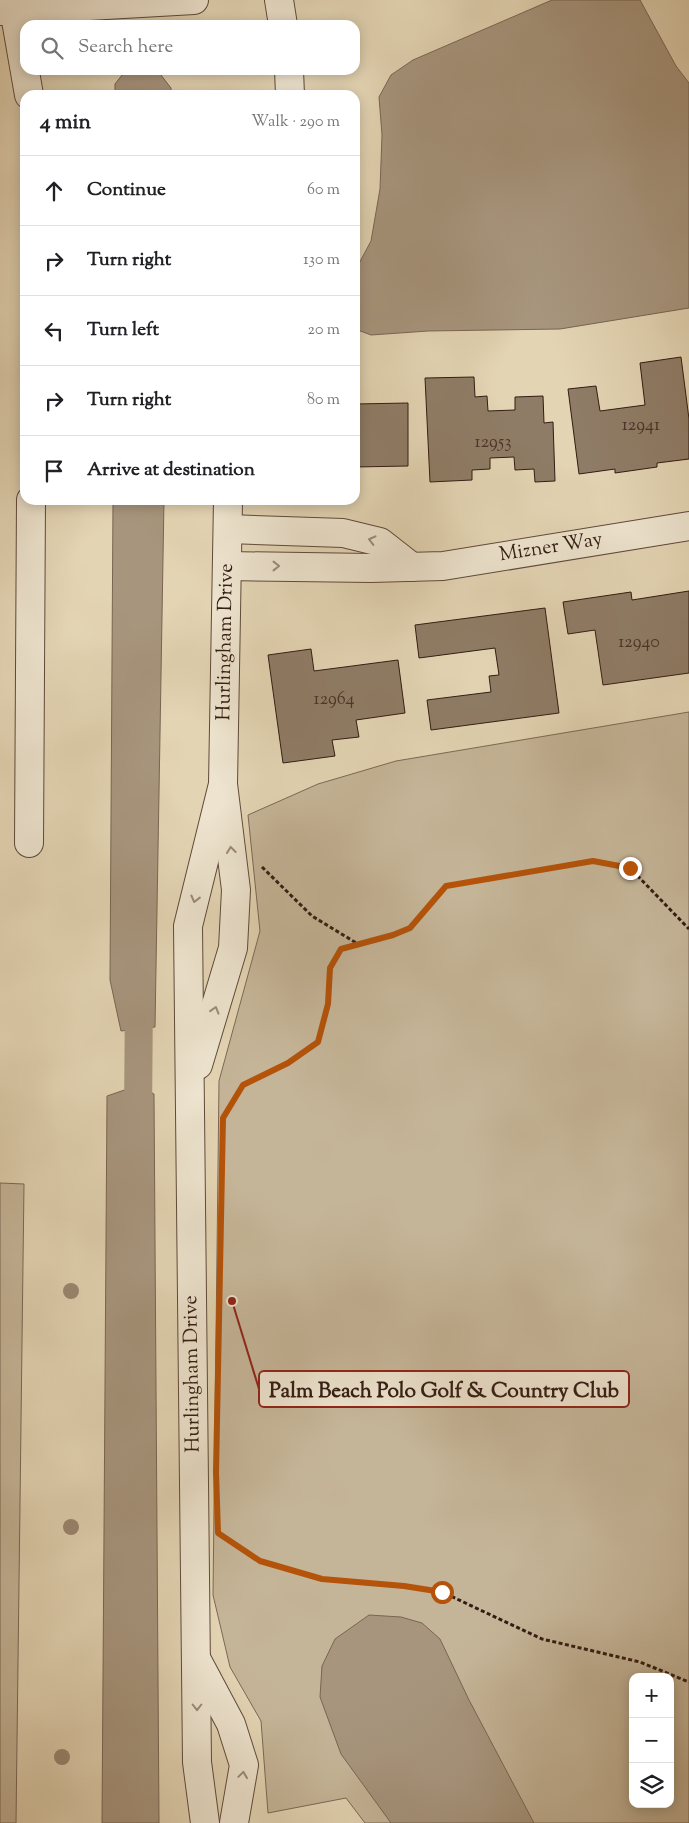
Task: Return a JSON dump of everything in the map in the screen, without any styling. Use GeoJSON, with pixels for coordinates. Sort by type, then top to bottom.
{"type":"FeatureCollection","features":[{"type":"Feature","properties":{"kind":"street"},"geometry":{"type":"LineString","coordinates":[[20,60],[7,10],[141,5],[194,0]]}},
{"type":"Feature","properties":{"kind":"street"},"geometry":{"type":"LineString","coordinates":[[279,0],[282,20]]}},
{"type":"Feature","properties":{"kind":"street"},"geometry":{"type":"LineString","coordinates":[[24,75],[28,90]]}},
{"type":"Feature","properties":{"kind":"street"},"geometry":{"type":"LineString","coordinates":[[290,75],[290,90]]}},
{"type":"Feature","properties":{"kind":"street"},"geometry":{"type":"LineString","coordinates":[[29,843],[31,505]]}},
{"type":"Feature","properties":{"kind":"street","name":"Hurlingham Drive"},"geometry":{"type":"LineString","coordinates":[[190,1090],[233,948],[236,890],[222,784],[228,505]]}},
{"type":"Feature","properties":{"kind":"street","name":"Mizner Way"},"geometry":{"type":"LineString","coordinates":[[227,566],[442,566],[689,526]]}},
{"type":"Feature","properties":{"kind":"street"},"geometry":{"type":"LineString","coordinates":[[228,529],[343,533],[380,542],[412,567]]}},
{"type":"Feature","properties":{"kind":"street","name":"Hurlingham Drive"},"geometry":{"type":"LineString","coordinates":[[205,1823],[197,1762],[188,926],[222,784]]}},
{"type":"Feature","properties":{"kind":"street","name":"Hurlingham Drive"},"geometry":{"type":"LineString","coordinates":[[196,1658],[231,1724],[244,1765],[234,1823]]}},
{"type":"Feature","properties":{"kind":"path"},"geometry":{"type":"LineString","coordinates":[[221,1236],[223,1118],[243,1085],[288,1063],[318,1042],[328,1004],[330,968],[341,949],[410,928],[446,886],[593,861],[630,868],[689,929]]}},
{"type":"Feature","properties":{"kind":"path"},"geometry":{"type":"LineString","coordinates":[[260,864],[312,916],[358,944]]}},
{"type":"Feature","properties":{"kind":"path"},"geometry":{"type":"LineString","coordinates":[[218,1533],[260,1561],[322,1579],[404,1586],[442,1592],[542,1639],[640,1662],[689,1682]]}},
{"type":"Feature","properties":{"kind":"shaded area"},"geometry":{"type":"Polygon","coordinates":[[[552,0],[640,0],[676,66],[689,83],[689,308],[560,329],[428,331],[371,335],[360,331],[360,262],[371,241],[380,189],[382,135],[379,97],[391,75],[413,60],[552,0]]]}},
{"type":"Feature","properties":{"kind":"shaded area"},"geometry":{"type":"Polygon","coordinates":[[[122,75],[161,75],[171,90],[115,90],[115,84],[122,75]]]}},
{"type":"Feature","properties":{"kind":"shaded area"},"geometry":{"type":"Polygon","coordinates":[[[113,505],[164,505],[155,1027],[121,1031],[110,980],[113,505]]]}},
{"type":"Feature","properties":{"kind":"shaded area"},"geometry":{"type":"Polygon","coordinates":[[[689,712],[689,1823],[365,1823],[346,1798],[268,1813],[261,1721],[230,1667],[213,1595],[219,1081],[260,931],[248,815],[318,784],[396,761],[689,712]]]}},
{"type":"Feature","properties":{"kind":"shaded area"},"geometry":{"type":"Polygon","coordinates":[[[139,1085],[154,1094],[159,1823],[102,1823],[107,1096],[139,1085]]]}},
{"type":"Feature","properties":{"kind":"shaded area"},"geometry":{"type":"Polygon","coordinates":[[[0,1183],[24,1184],[16,1823],[0,1823],[0,1183]]]}},
{"type":"Feature","properties":{"kind":"shaded area"},"geometry":{"type":"Polygon","coordinates":[[[369,1615],[401,1617],[422,1623],[440,1639],[469,1700],[534,1823],[391,1823],[341,1754],[320,1697],[322,1666],[335,1639],[369,1615]]]}},
{"type":"Feature","properties":{"kind":"building"},"geometry":{"type":"Polygon","coordinates":[[[681,357],[689,419],[689,459],[657,463],[657,467],[615,473],[615,469],[579,474],[568,389],[596,386],[600,411],[645,405],[640,363],[681,357]]]}},
{"type":"Feature","properties":{"kind":"building"},"geometry":{"type":"Polygon","coordinates":[[[474,377],[475,397],[487,396],[488,411],[515,410],[515,397],[543,396],[544,423],[553,422],[555,481],[535,482],[534,469],[515,470],[514,457],[490,458],[490,469],[472,470],[472,480],[430,482],[425,378],[474,377]]]}},
{"type":"Feature","properties":{"kind":"building"},"geometry":{"type":"Polygon","coordinates":[[[408,403],[408,466],[360,467],[360,404],[408,403]]]}},
{"type":"Feature","properties":{"kind":"building"},"geometry":{"type":"Polygon","coordinates":[[[689,591],[689,673],[603,685],[595,630],[568,634],[563,602],[631,592],[632,600],[689,591]]]}},
{"type":"Feature","properties":{"kind":"building"},"geometry":{"type":"Polygon","coordinates":[[[545,608],[559,713],[431,730],[427,700],[491,692],[489,676],[499,675],[495,648],[419,658],[415,625],[545,608]]]}},
{"type":"Feature","properties":{"kind":"building"},"geometry":{"type":"Polygon","coordinates":[[[311,649],[314,671],[398,660],[405,713],[356,720],[359,737],[332,740],[335,756],[283,763],[268,655],[311,649]]]}},
{"type":"Feature","properties":{"kind":"waterway"},"geometry":{"type":"LineString","coordinates":[[138,1121],[139,991]]}},
{"type":"Feature","properties":{"kind":"place","name":"Palm Beach Polo Golf & Country Club"},"geometry":{"type":"Point","coordinates":[232,1301]}},
{"type":"Feature","properties":{"kind":"route"},"geometry":{"type":"LineString","coordinates":[[442,1592],[404,1586],[322,1579],[260,1561],[218,1533],[216,1472],[223,1118],[243,1085],[288,1063],[318,1042],[328,1004],[330,968],[341,949],[393,935],[410,928],[446,886],[593,861],[630,868]]}}]}
